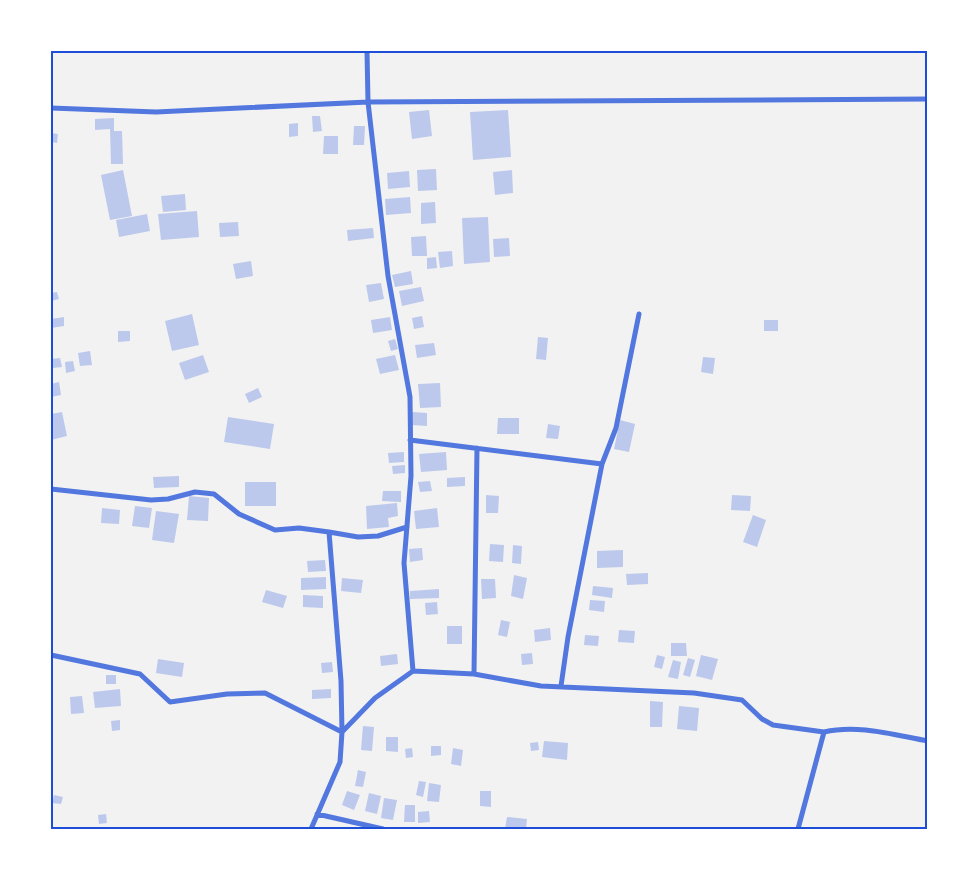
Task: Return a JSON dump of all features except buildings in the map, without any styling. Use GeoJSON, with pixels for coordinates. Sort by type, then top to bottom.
{"type":"FeatureCollection","features":[{"type":"Feature","properties":{"kind":"street"},"geometry":{"type":"LineString","coordinates":[[367,51],[368,102],[388,276],[410,397],[411,476],[404,564],[413,671]]}},
{"type":"Feature","properties":{"kind":"street"},"geometry":{"type":"LineString","coordinates":[[51,108],[156,112],[368,102],[928,99]]}},
{"type":"Feature","properties":{"kind":"street"},"geometry":{"type":"LineString","coordinates":[[561,686],[568,637],[602,464],[616,428],[639,314]]}},
{"type":"Feature","properties":{"kind":"street"},"geometry":{"type":"LineString","coordinates":[[410,440],[602,464]]}},
{"type":"Feature","properties":{"kind":"street"},"geometry":{"type":"LineString","coordinates":[[474,674],[477,448]]}},
{"type":"Feature","properties":{"kind":"street"},"geometry":{"type":"LineString","coordinates":[[51,489],[151,500],[168,499],[194,492],[214,494],[239,514],[275,530],[299,528],[358,537],[378,536],[407,527]]}},
{"type":"Feature","properties":{"kind":"street"},"geometry":{"type":"LineString","coordinates":[[311,829],[340,762],[342,732],[342,681],[329,532]]}},
{"type":"Feature","properties":{"kind":"street"},"geometry":{"type":"LineString","coordinates":[[51,655],[140,674],[170,702],[227,694],[265,693],[342,732]]}},
{"type":"Feature","properties":{"kind":"street"},"geometry":{"type":"LineString","coordinates":[[342,732],[374,698],[413,671],[474,674],[541,686],[694,693],[742,700],[762,720],[772,725],[824,732],[842,728],[874,731],[928,741]]}},
{"type":"Feature","properties":{"kind":"street"},"geometry":{"type":"LineString","coordinates":[[798,829],[824,732]]}},
{"type":"Feature","properties":{"kind":"street"},"geometry":{"type":"LineString","coordinates":[[317,814],[383,829]]}}]}
